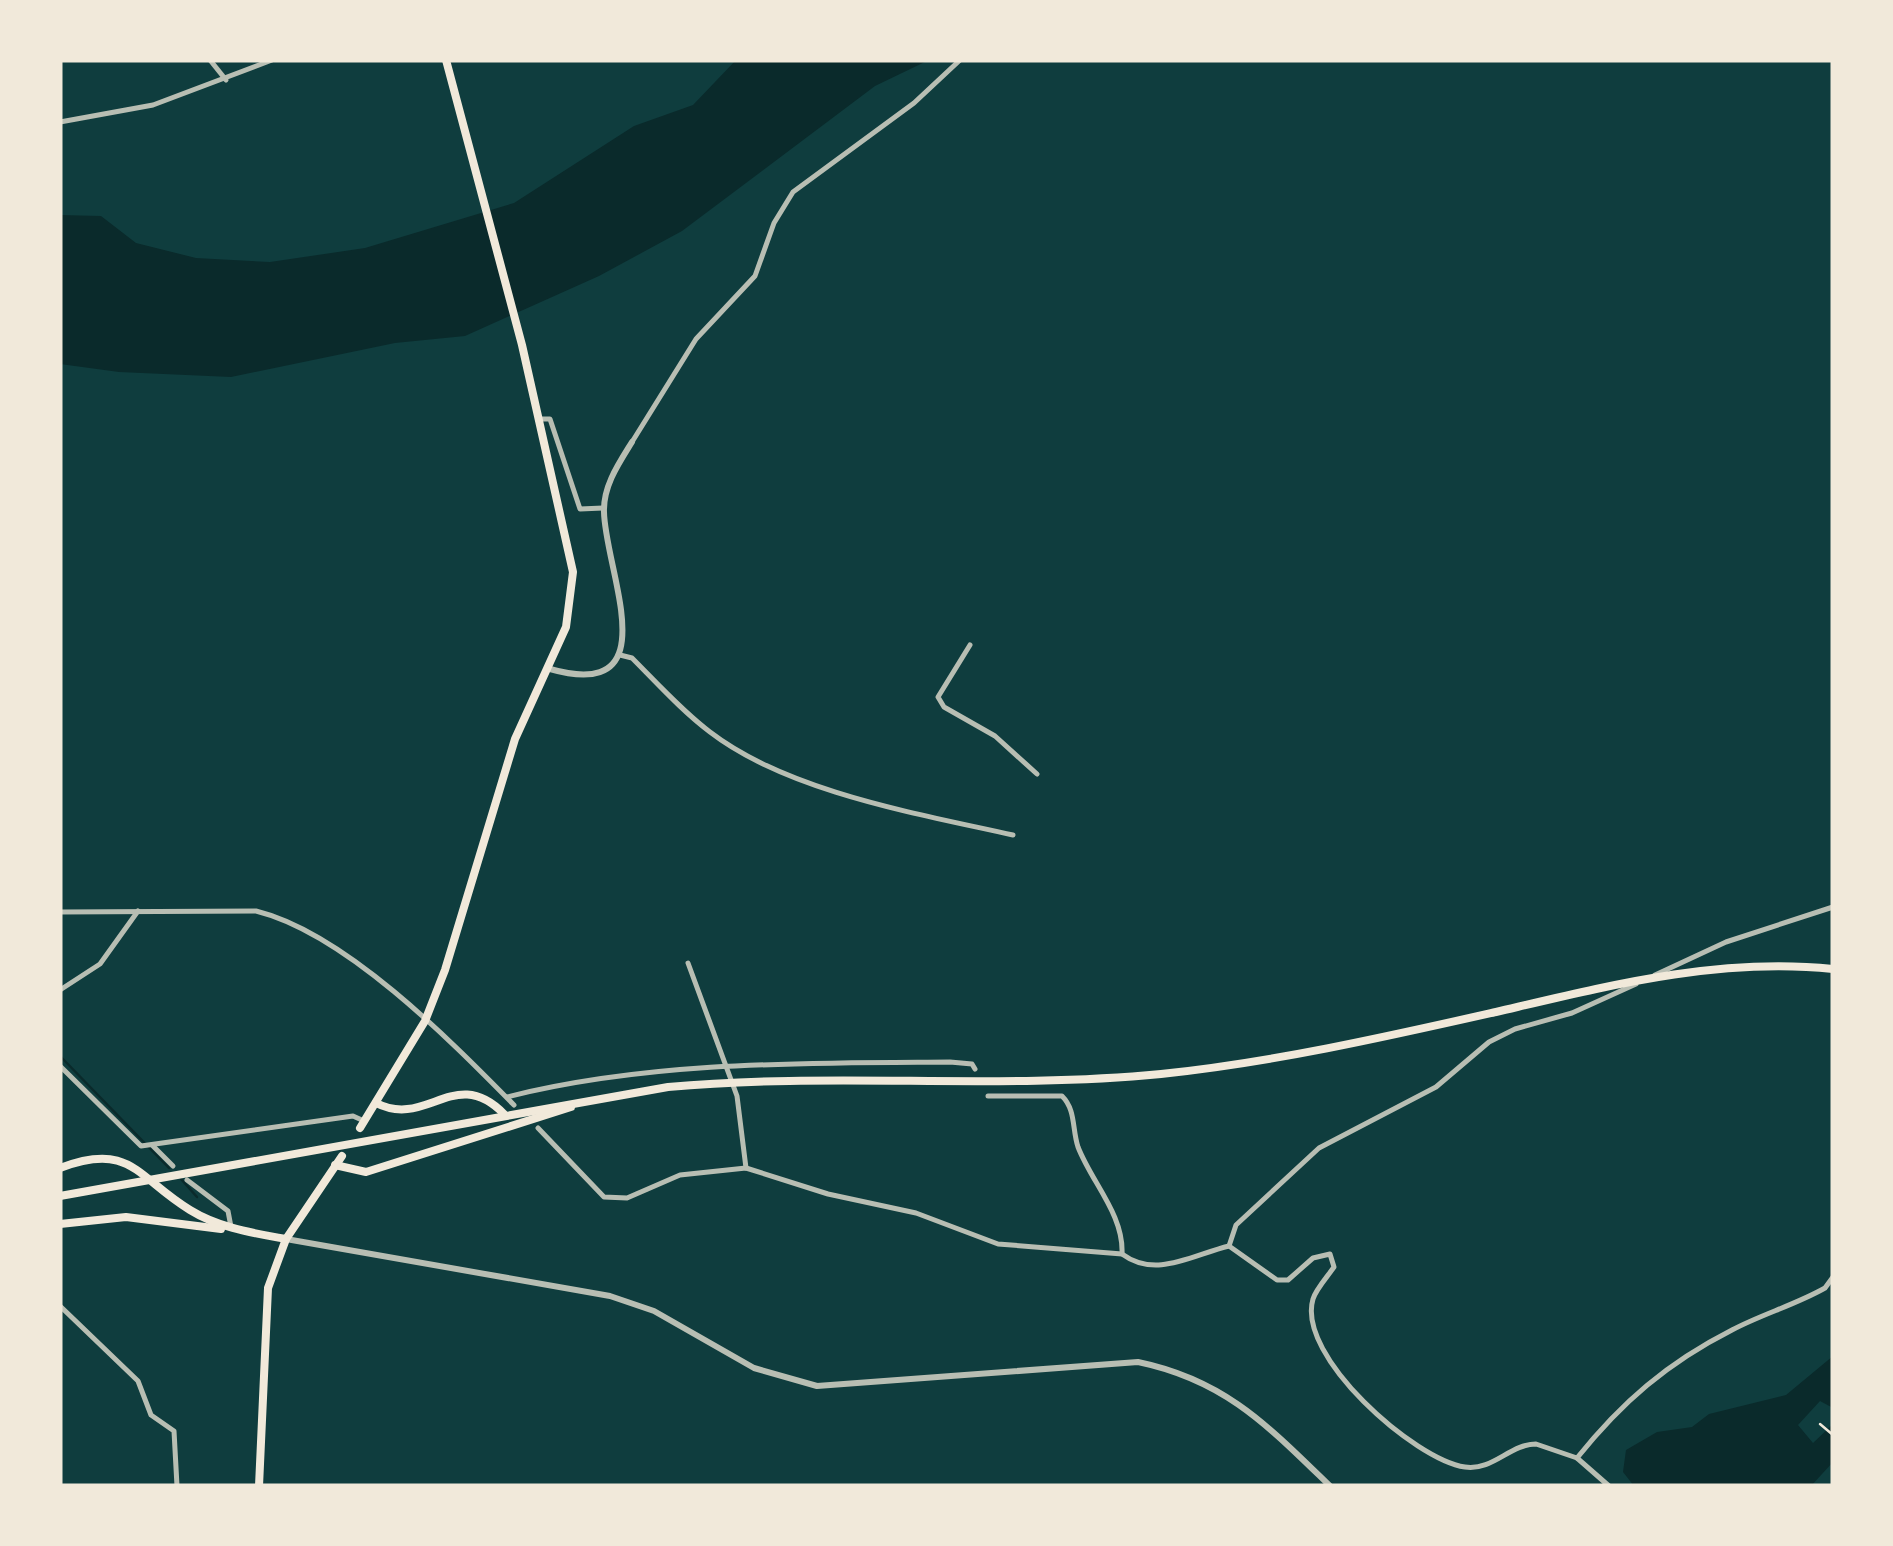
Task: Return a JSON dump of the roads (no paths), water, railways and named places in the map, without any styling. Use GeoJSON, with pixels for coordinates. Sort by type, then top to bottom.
{"type":"FeatureCollection","features":[{"type":"Feature","properties":{"kind":"main road"},"geometry":{"type":"LineString","coordinates":[[362,1125],[425,1021],[445,970],[514,739],[550,669],[566,627],[573,572],[522,345],[446,60]]}},
{"type":"Feature","properties":{"kind":"main road"},"geometry":{"type":"LineString","coordinates":[[60,1196],[504,1114],[720,1082],[1158,1074],[1321,1052],[1674,974],[1799,966],[1833,969]]}},
{"type":"Feature","properties":{"kind":"main road"},"geometry":{"type":"LineString","coordinates":[[376,1103],[400,1112],[469,1092],[488,1099],[504,1114]]}},
{"type":"Feature","properties":{"kind":"main road"},"geometry":{"type":"LineString","coordinates":[[335,1166],[358,1173],[376,1170],[594,1099]]}},
{"type":"Feature","properties":{"kind":"main road"},"geometry":{"type":"LineString","coordinates":[[259,1486],[268,1288],[286,1239],[342,1156]]}},
{"type":"Feature","properties":{"kind":"main road"},"geometry":{"type":"LineString","coordinates":[[60,1168],[97,1158],[120,1159],[139,1168],[191,1211],[231,1229]]}},
{"type":"Feature","properties":{"kind":"main road"},"geometry":{"type":"LineString","coordinates":[[60,1224],[126,1217],[286,1239]]}},
{"type":"Feature","properties":{"kind":"street"},"geometry":{"type":"LineString","coordinates":[[210,60],[226,80]]}},
{"type":"Feature","properties":{"kind":"street"},"geometry":{"type":"LineString","coordinates":[[60,122],[153,106],[272,60]]}},
{"type":"Feature","properties":{"kind":"street"},"geometry":{"type":"LineString","coordinates":[[550,669],[595,676],[620,655],[622,612],[603,508],[610,478],[696,339],[755,276],[774,223],[793,192],[914,102],[960,60]]}},
{"type":"Feature","properties":{"kind":"street"},"geometry":{"type":"LineString","coordinates":[[539,419],[550,420],[580,509],[603,508]]}},
{"type":"Feature","properties":{"kind":"street"},"geometry":{"type":"LineString","coordinates":[[970,644],[938,698],[944,707],[995,736],[1037,774]]}},
{"type":"Feature","properties":{"kind":"street"},"geometry":{"type":"LineString","coordinates":[[620,655],[632,658],[710,732],[775,768],[864,802],[1013,835]]}},
{"type":"Feature","properties":{"kind":"street"},"geometry":{"type":"LineString","coordinates":[[1229,1246],[1236,1225],[1319,1148],[1436,1088],[1479,1047],[1515,1028],[1600,1002],[1710,948],[1833,907]]}},
{"type":"Feature","properties":{"kind":"street"},"geometry":{"type":"LineString","coordinates":[[60,990],[100,964],[138,910]]}},
{"type":"Feature","properties":{"kind":"street"},"geometry":{"type":"LineString","coordinates":[[60,912],[256,911],[284,918],[346,956],[425,1021],[514,1105]]}},
{"type":"Feature","properties":{"kind":"street"},"geometry":{"type":"LineString","coordinates":[[688,963],[737,1096],[746,1168]]}},
{"type":"Feature","properties":{"kind":"street"},"geometry":{"type":"LineString","coordinates":[[507,1097],[542,1088],[723,1066],[950,1062],[972,1064],[974,1069]]}},
{"type":"Feature","properties":{"kind":"street"},"geometry":{"type":"LineString","coordinates":[[60,1066],[136,1144],[149,1146],[353,1116],[362,1125]]}},
{"type":"Feature","properties":{"kind":"street"},"geometry":{"type":"LineString","coordinates":[[988,1096],[1062,1096],[1070,1104],[1078,1146],[1123,1235],[1122,1254]]}},
{"type":"Feature","properties":{"kind":"street"},"geometry":{"type":"LineString","coordinates":[[538,1128],[604,1198],[627,1198],[680,1175],[746,1168],[828,1194],[916,1212],[998,1244],[1122,1254],[1136,1264],[1154,1268],[1229,1246]]}},
{"type":"Feature","properties":{"kind":"street"},"geometry":{"type":"LineString","coordinates":[[149,1146],[172,1166]]}},
{"type":"Feature","properties":{"kind":"street"},"geometry":{"type":"LineString","coordinates":[[188,1180],[228,1211],[231,1229]]}},
{"type":"Feature","properties":{"kind":"street"},"geometry":{"type":"LineString","coordinates":[[286,1239],[610,1296],[669,1318],[754,1368],[818,1386],[1121,1363],[1174,1370],[1252,1411],[1330,1486]]}},
{"type":"Feature","properties":{"kind":"street"},"geometry":{"type":"LineString","coordinates":[[1229,1246],[1277,1280],[1293,1278],[1313,1258],[1330,1254],[1334,1267],[1313,1299],[1313,1320],[1333,1368],[1365,1403],[1440,1460],[1466,1467],[1487,1466],[1528,1444],[1578,1458],[1609,1486]]}},
{"type":"Feature","properties":{"kind":"street"},"geometry":{"type":"LineString","coordinates":[[1578,1458],[1617,1408],[1644,1385],[1729,1331],[1825,1288],[1833,1276]]}},
{"type":"Feature","properties":{"kind":"street"},"geometry":{"type":"LineString","coordinates":[[60,1306],[138,1380],[150,1415],[174,1431],[177,1486]]}},
{"type":"Feature","properties":{"kind":"water"},"geometry":{"type":"Polygon","coordinates":[[[736,60],[929,60],[875,86],[682,231],[599,276],[465,336],[395,343],[231,377],[119,372],[60,364],[60,215],[101,216],[136,243],[196,258],[270,262],[365,248],[514,203],[634,126],[693,105],[736,60]]]}},
{"type":"Feature","properties":{"kind":"water"},"geometry":{"type":"Polygon","coordinates":[[[1833,1356],[1833,1408],[1820,1401],[1798,1425],[1813,1443],[1833,1424],[1833,1462],[1811,1486],[1634,1486],[1623,1472],[1626,1450],[1657,1432],[1692,1427],[1709,1414],[1786,1395],[1833,1356]]]}},
{"type":"Feature","properties":{"kind":"waterway"},"geometry":{"type":"LineString","coordinates":[[60,1056],[169,1168]]}},
{"type":"Feature","properties":{"kind":"waterway"},"geometry":{"type":"LineString","coordinates":[[181,1179],[197,1197]]}}]}
